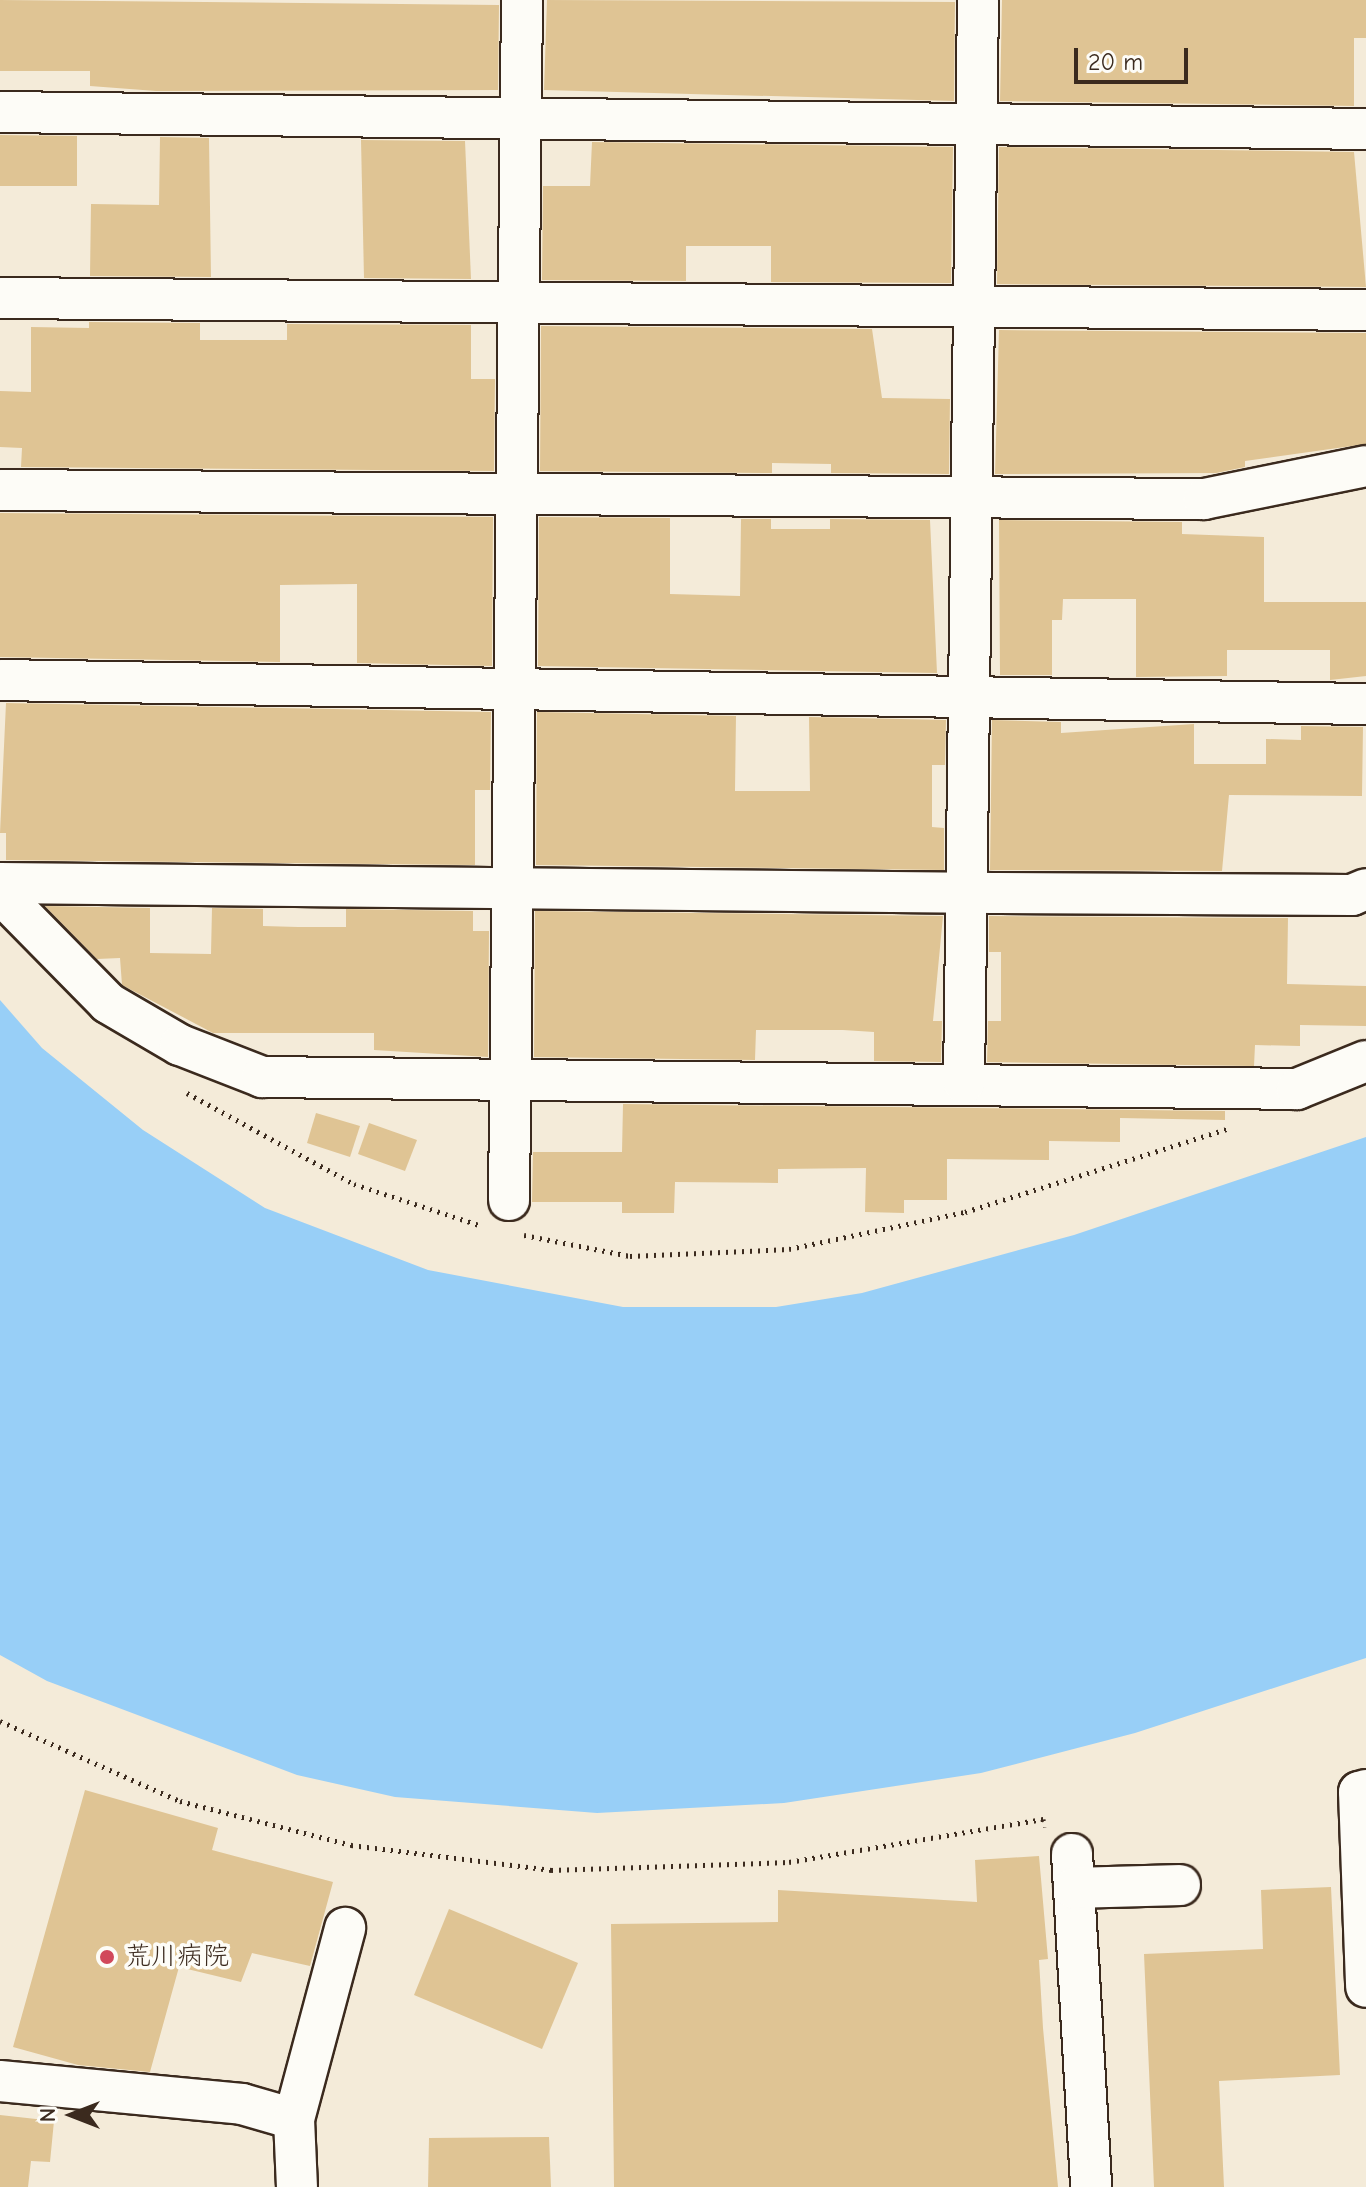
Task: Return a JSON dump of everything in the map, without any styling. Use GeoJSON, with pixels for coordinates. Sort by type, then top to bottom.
{"type":"FeatureCollection","features":[{"type":"Feature","properties":{"kind":"street"},"geometry":{"type":"LineString","coordinates":[[504,1220],[510,1082],[522,0]]}},
{"type":"Feature","properties":{"kind":"street"},"geometry":{"type":"LineString","coordinates":[[964,1083],[978,0]]}},
{"type":"Feature","properties":{"kind":"street"},"geometry":{"type":"LineString","coordinates":[[0,112],[976,127],[1366,129]]}},
{"type":"Feature","properties":{"kind":"street"},"geometry":{"type":"LineString","coordinates":[[0,298],[518,300],[974,311],[1366,310]]}},
{"type":"Feature","properties":{"kind":"street"},"geometry":{"type":"LineString","coordinates":[[0,490],[971,501],[1204,499],[1366,466]]}},
{"type":"Feature","properties":{"kind":"street"},"geometry":{"type":"LineString","coordinates":[[0,680],[969,694],[1366,704]]}},
{"type":"Feature","properties":{"kind":"street"},"geometry":{"type":"LineString","coordinates":[[0,883],[512,884],[966,893],[1352,895],[1366,889]]}},
{"type":"Feature","properties":{"kind":"street"},"geometry":{"type":"LineString","coordinates":[[0,893],[108,1003],[180,1045],[262,1077],[1297,1089],[1366,1061]]}},
{"type":"Feature","properties":{"kind":"street"},"geometry":{"type":"LineString","coordinates":[[1366,1790],[1359,1792],[1366,1987]]}},
{"type":"Feature","properties":{"kind":"street"},"geometry":{"type":"LineString","coordinates":[[1060,1854],[1180,1885]]}},
{"type":"Feature","properties":{"kind":"street"},"geometry":{"type":"LineString","coordinates":[[1060,1854],[1069,2187]]}},
{"type":"Feature","properties":{"kind":"street"},"geometry":{"type":"LineString","coordinates":[[1060,1854],[1091,2187]]}},
{"type":"Feature","properties":{"kind":"street"},"geometry":{"type":"LineString","coordinates":[[297,2187],[295,2127],[345,1928]]}},
{"type":"Feature","properties":{"kind":"street"},"geometry":{"type":"LineString","coordinates":[[0,2081],[242,2104],[295,2127]]}},
{"type":"Feature","properties":{"kind":"path"},"geometry":{"type":"LineString","coordinates":[[174,1084],[319,1169],[630,1256],[789,1249],[965,1212],[1237,1125]]}},
{"type":"Feature","properties":{"kind":"path"},"geometry":{"type":"LineString","coordinates":[[0,1721],[180,1801],[351,1845],[551,1870],[1060,1854]]}},
{"type":"Feature","properties":{"kind":"water"},"geometry":{"type":"Polygon","coordinates":[[[0,1000],[42,1048],[143,1130],[265,1208],[428,1270],[623,1307],[776,1307],[862,1293],[1074,1235],[1366,1137],[1366,1658],[1135,1733],[981,1773],[784,1803],[597,1813],[395,1797],[297,1775],[47,1681],[0,1655],[0,1000]]]}},
{"type":"Feature","properties":{"kind":"building"},"geometry":{"type":"Polygon","coordinates":[[[0,0],[499,5],[498,90],[156,91],[90,86],[90,71],[0,71],[0,0]]]}},
{"type":"Feature","properties":{"kind":"building"},"geometry":{"type":"Polygon","coordinates":[[[547,0],[955,2],[954,101],[544,90],[547,0]]]}},
{"type":"Feature","properties":{"kind":"building"},"geometry":{"type":"Polygon","coordinates":[[[1002,0],[1366,0],[1366,38],[1354,38],[1354,106],[1000,101],[1002,0]]]}},
{"type":"Feature","properties":{"kind":"building"},"geometry":{"type":"Polygon","coordinates":[[[0,135],[77,136],[77,186],[0,186],[0,135]]]}},
{"type":"Feature","properties":{"kind":"building"},"geometry":{"type":"Polygon","coordinates":[[[160,137],[209,138],[211,277],[90,276],[91,204],[159,205],[160,137]]]}},
{"type":"Feature","properties":{"kind":"building"},"geometry":{"type":"Polygon","coordinates":[[[361,140],[465,141],[471,279],[364,278],[361,140]]]}},
{"type":"Feature","properties":{"kind":"building"},"geometry":{"type":"Polygon","coordinates":[[[592,142],[953,147],[951,283],[771,282],[771,246],[686,246],[686,281],[542,280],[543,186],[590,186],[592,142]]]}},
{"type":"Feature","properties":{"kind":"building"},"geometry":{"type":"Polygon","coordinates":[[[999,147],[1354,152],[1366,287],[997,284],[999,147]]]}},
{"type":"Feature","properties":{"kind":"building"},"geometry":{"type":"Polygon","coordinates":[[[89,322],[200,323],[200,340],[287,340],[287,324],[471,325],[471,379],[495,379],[494,471],[21,467],[22,448],[0,447],[0,391],[31,392],[31,327],[89,328],[89,322]]]}},
{"type":"Feature","properties":{"kind":"building"},"geometry":{"type":"Polygon","coordinates":[[[541,326],[872,329],[882,398],[950,399],[949,474],[831,473],[831,464],[772,463],[772,473],[540,471],[541,326]]]}},
{"type":"Feature","properties":{"kind":"building"},"geometry":{"type":"Polygon","coordinates":[[[999,330],[1366,333],[1366,444],[1245,461],[1245,467],[1216,473],[995,474],[999,330]]]}},
{"type":"Feature","properties":{"kind":"building"},"geometry":{"type":"Polygon","coordinates":[[[0,513],[493,517],[492,666],[357,663],[357,584],[280,585],[280,662],[0,657],[0,513]]]}},
{"type":"Feature","properties":{"kind":"building"},"geometry":{"type":"Polygon","coordinates":[[[539,517],[670,518],[670,594],[740,596],[741,519],[771,519],[771,529],[830,529],[830,519],[930,520],[937,673],[538,666],[539,517]]]}},
{"type":"Feature","properties":{"kind":"building"},"geometry":{"type":"Polygon","coordinates":[[[999,520],[1182,522],[1182,534],[1264,537],[1264,602],[1366,602],[1366,676],[1330,680],[1330,650],[1227,650],[1227,676],[1136,677],[1136,599],[1063,599],[1062,620],[1052,620],[1052,675],[1000,675],[999,520]]]}},
{"type":"Feature","properties":{"kind":"building"},"geometry":{"type":"Polygon","coordinates":[[[6,703],[491,712],[490,790],[475,790],[475,865],[6,860],[6,833],[0,833],[6,703]]]}},
{"type":"Feature","properties":{"kind":"building"},"geometry":{"type":"Polygon","coordinates":[[[537,712],[736,716],[735,791],[810,791],[809,717],[946,720],[945,765],[932,765],[932,827],[944,828],[944,870],[536,865],[537,712]]]}},
{"type":"Feature","properties":{"kind":"building"},"geometry":{"type":"Polygon","coordinates":[[[992,720],[1061,722],[1061,733],[1194,724],[1194,764],[1266,764],[1266,739],[1301,740],[1301,726],[1363,727],[1362,796],[1229,795],[1222,871],[990,870],[992,720]]]}},
{"type":"Feature","properties":{"kind":"building"},"geometry":{"type":"Polygon","coordinates":[[[45,906],[150,908],[150,953],[211,954],[212,908],[263,909],[263,926],[298,927],[346,927],[346,909],[473,911],[473,931],[489,931],[488,1057],[374,1050],[374,1033],[213,1033],[122,985],[120,958],[97,959],[45,906]]]}},
{"type":"Feature","properties":{"kind":"building"},"geometry":{"type":"Polygon","coordinates":[[[535,911],[943,916],[933,1021],[942,1021],[941,1062],[874,1061],[874,1032],[843,1030],[756,1030],[755,1060],[534,1057],[535,911]]]}},
{"type":"Feature","properties":{"kind":"building"},"geometry":{"type":"Polygon","coordinates":[[[989,916],[1288,918],[1287,984],[1366,986],[1366,1026],[1300,1025],[1300,1046],[1255,1045],[1254,1066],[987,1062],[988,1021],[1001,1021],[1001,952],[989,952],[989,916]]]}},
{"type":"Feature","properties":{"kind":"building"},"geometry":{"type":"Polygon","coordinates":[[[623,1104],[1225,1111],[1225,1120],[1120,1118],[1120,1142],[1049,1141],[1049,1160],[947,1159],[947,1200],[904,1200],[904,1213],[865,1212],[866,1168],[778,1169],[778,1183],[675,1182],[674,1213],[622,1213],[622,1202],[532,1202],[533,1152],[622,1152],[623,1104]]]}},
{"type":"Feature","properties":{"kind":"building"},"geometry":{"type":"Polygon","coordinates":[[[316,1113],[360,1126],[350,1157],[307,1143],[316,1113]]]}},
{"type":"Feature","properties":{"kind":"building"},"geometry":{"type":"Polygon","coordinates":[[[369,1123],[417,1140],[405,1171],[358,1154],[369,1123]]]}},
{"type":"Feature","properties":{"kind":"building"},"geometry":{"type":"Polygon","coordinates":[[[85,1790],[218,1828],[212,1850],[333,1882],[310,1966],[252,1953],[241,1982],[179,1967],[150,2072],[78,2065],[13,2047],[85,1790]]]}},
{"type":"Feature","properties":{"kind":"building"},"geometry":{"type":"Polygon","coordinates":[[[1039,1856],[1048,1959],[1039,1960],[1058,2187],[614,2187],[611,1924],[778,1922],[778,1890],[977,1902],[975,1860],[1039,1856]]]}},
{"type":"Feature","properties":{"kind":"building"},"geometry":{"type":"Polygon","coordinates":[[[1331,1887],[1340,2075],[1219,2081],[1224,2187],[1154,2187],[1144,1954],[1263,1949],[1261,1890],[1331,1887]]]}},
{"type":"Feature","properties":{"kind":"building"},"geometry":{"type":"Polygon","coordinates":[[[449,1909],[578,1963],[542,2049],[414,1995],[449,1909]]]}},
{"type":"Feature","properties":{"kind":"building"},"geometry":{"type":"Polygon","coordinates":[[[0,2115],[54,2121],[50,2162],[31,2161],[28,2187],[0,2187],[0,2115]]]}},
{"type":"Feature","properties":{"kind":"building"},"geometry":{"type":"Polygon","coordinates":[[[549,2137],[551,2187],[428,2187],[429,2138],[549,2137]]]}},
{"type":"Feature","properties":{"kind":"place","name":"荒川病院"},"geometry":{"type":"Point","coordinates":[107,1957]}}]}
